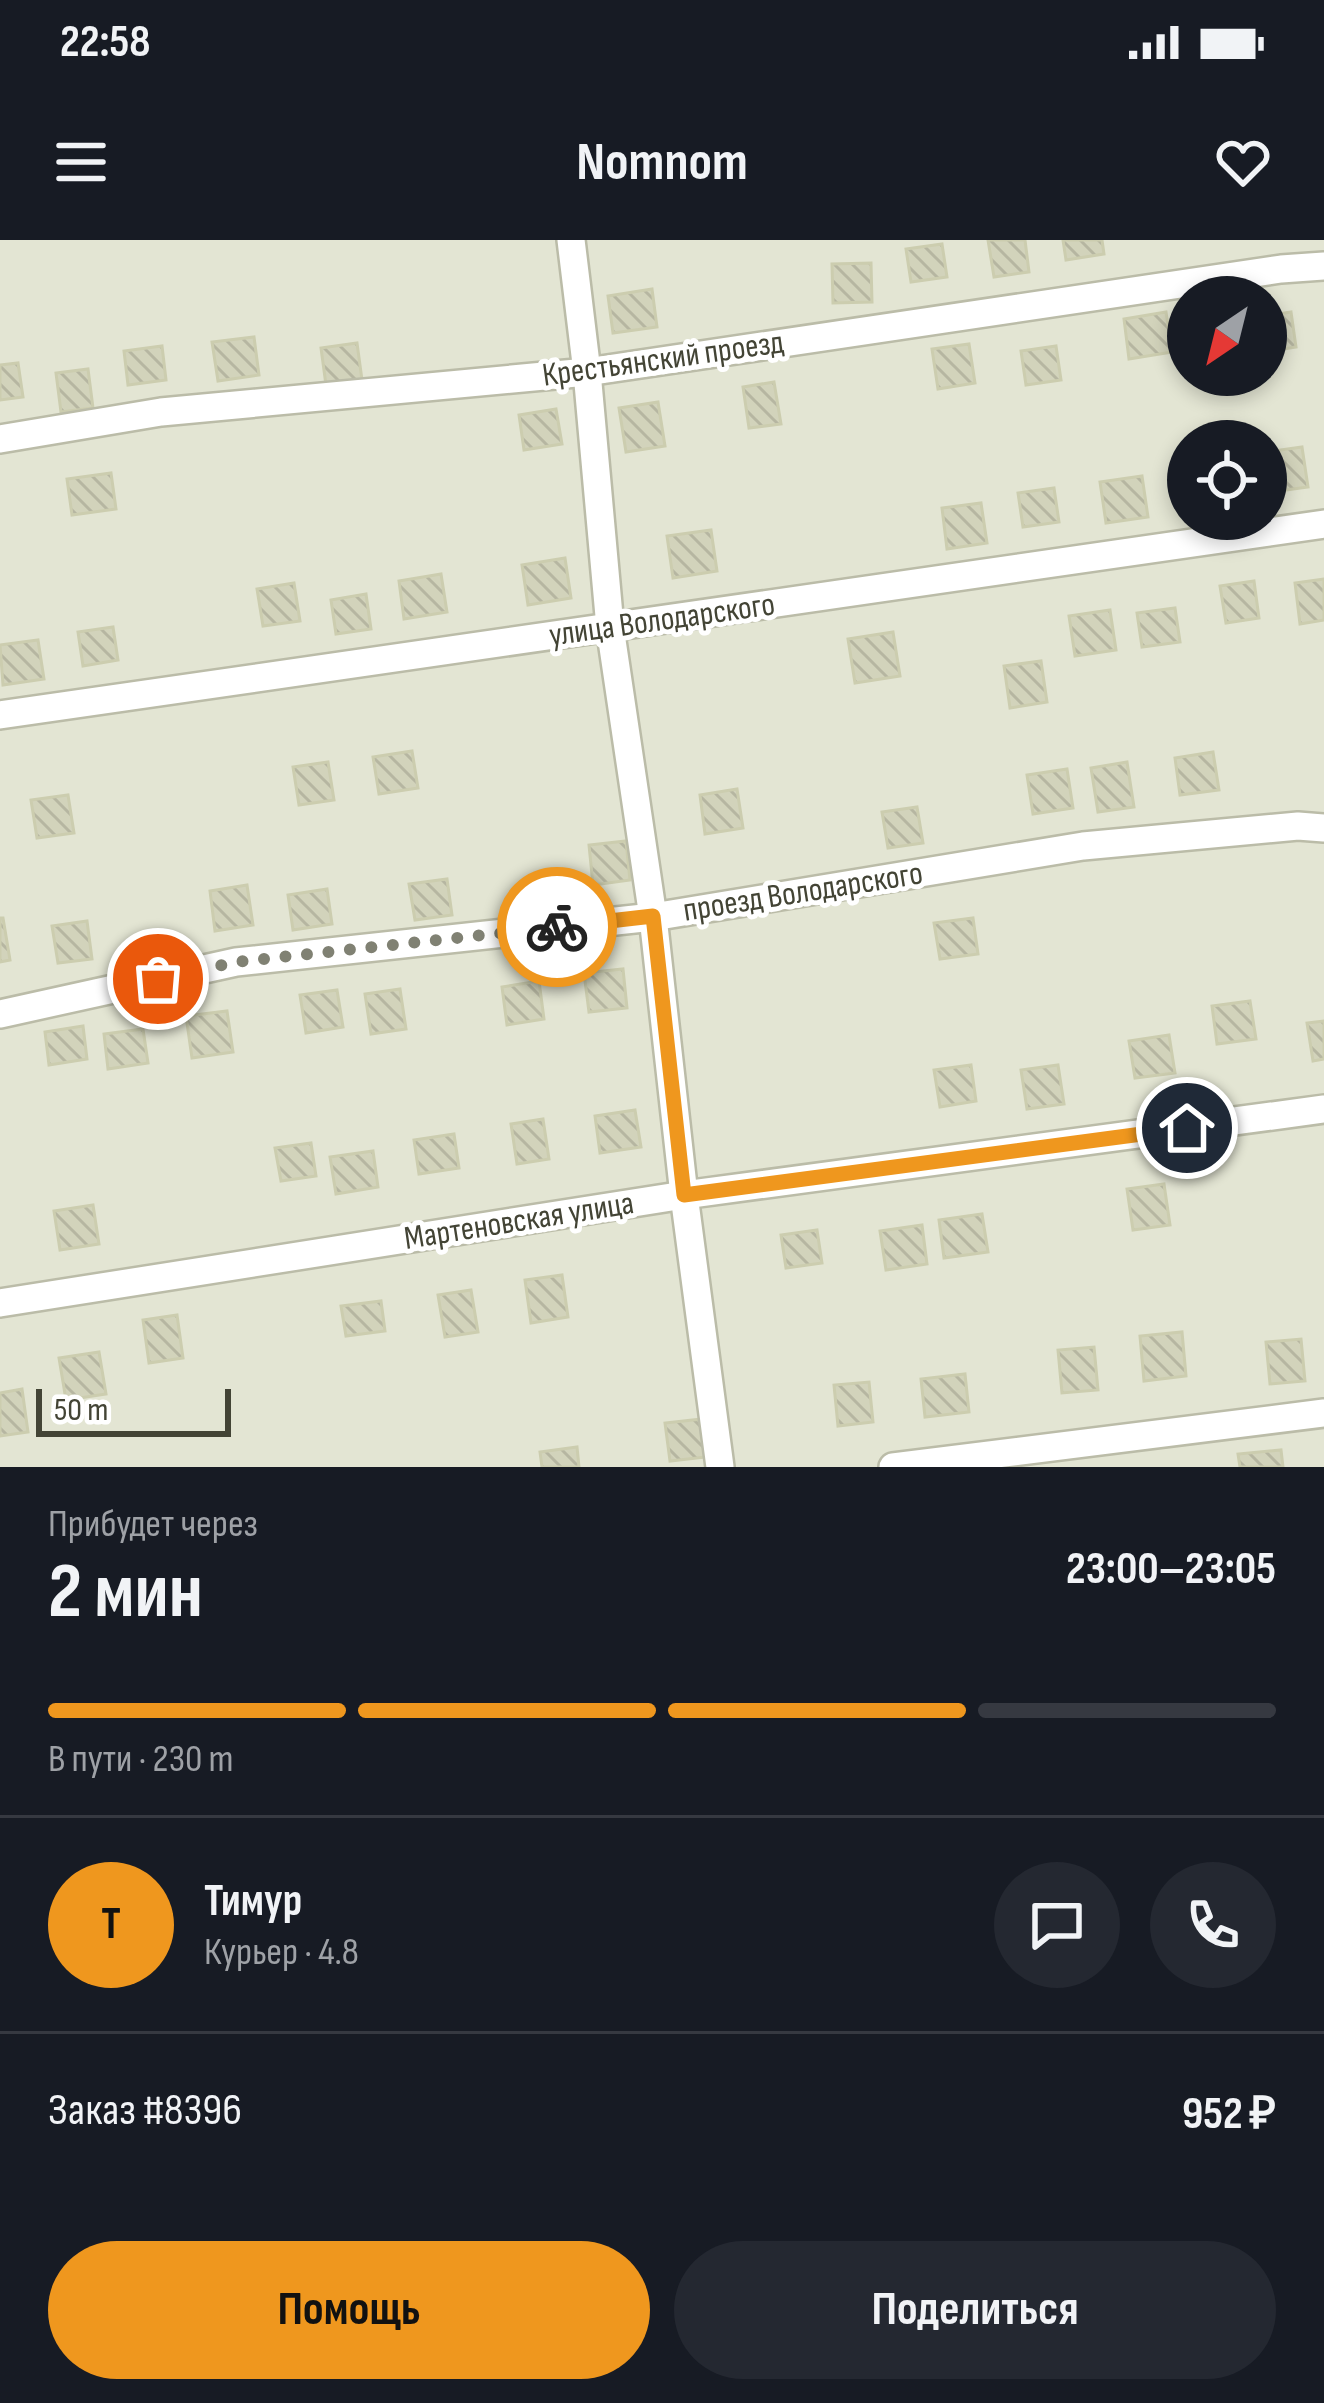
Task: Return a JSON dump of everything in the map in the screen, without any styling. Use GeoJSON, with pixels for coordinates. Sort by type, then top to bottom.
{"type":"FeatureCollection","features":[{"type":"Feature","properties":{"kind":"street"},"geometry":{"type":"LineString","coordinates":[[571,240],[610,627],[653,916],[720,1467]]}},
{"type":"Feature","properties":{"kind":"street","name":"Крестьянский проезд"},"geometry":{"type":"LineString","coordinates":[[0,439],[160,412],[587,372],[1324,266]]}},
{"type":"Feature","properties":{"kind":"street","name":"улица Володарского"},"geometry":{"type":"LineString","coordinates":[[0,715],[1324,524]]}},
{"type":"Feature","properties":{"kind":"street","name":"проезд Володарского"},"geometry":{"type":"LineString","coordinates":[[0,1013],[236,962],[653,916],[1083,846],[1298,826],[1324,828]]}},
{"type":"Feature","properties":{"kind":"street","name":"Мартеновская улица"},"geometry":{"type":"LineString","coordinates":[[0,1303],[684,1195],[1324,1109]]}},
{"type":"Feature","properties":{"kind":"street"},"geometry":{"type":"LineString","coordinates":[[893,1467],[1324,1414]]}},
{"type":"Feature","properties":{"kind":"shaded area"},"geometry":{"type":"Polygon","coordinates":[[[0,240],[1324,240],[1324,1467],[0,1467],[0,240]]]}},
{"type":"Feature","properties":{"kind":"building"},"geometry":{"type":"Polygon","coordinates":[[[988,240],[1025,240],[1029,272],[994,277],[988,240]]]}},
{"type":"Feature","properties":{"kind":"building"},"geometry":{"type":"Polygon","coordinates":[[[1063,240],[1102,240],[1104,254],[1066,260],[1063,240]]]}},
{"type":"Feature","properties":{"kind":"building"},"geometry":{"type":"Polygon","coordinates":[[[942,244],[947,277],[911,282],[906,249],[942,244]]]}},
{"type":"Feature","properties":{"kind":"building"},"geometry":{"type":"Polygon","coordinates":[[[871,263],[872,302],[833,303],[832,264],[871,263]]]}},
{"type":"Feature","properties":{"kind":"building"},"geometry":{"type":"Polygon","coordinates":[[[652,289],[657,327],[613,333],[608,296],[652,289]]]}},
{"type":"Feature","properties":{"kind":"building"},"geometry":{"type":"Polygon","coordinates":[[[1166,312],[1167,353],[1129,359],[1124,319],[1166,312]]]}},
{"type":"Feature","properties":{"kind":"building"},"geometry":{"type":"Polygon","coordinates":[[[1291,312],[1296,347],[1287,348],[1287,313],[1291,312]]]}},
{"type":"Feature","properties":{"kind":"building"},"geometry":{"type":"Polygon","coordinates":[[[254,337],[259,375],[218,381],[212,342],[254,337]]]}},
{"type":"Feature","properties":{"kind":"building"},"geometry":{"type":"Polygon","coordinates":[[[357,343],[362,380],[326,385],[321,348],[357,343]]]}},
{"type":"Feature","properties":{"kind":"building"},"geometry":{"type":"Polygon","coordinates":[[[969,344],[975,383],[938,389],[932,349],[969,344]]]}},
{"type":"Feature","properties":{"kind":"building"},"geometry":{"type":"Polygon","coordinates":[[[162,346],[166,380],[128,385],[124,351],[162,346]]]}},
{"type":"Feature","properties":{"kind":"building"},"geometry":{"type":"Polygon","coordinates":[[[1056,346],[1061,380],[1026,385],[1021,351],[1056,346]]]}},
{"type":"Feature","properties":{"kind":"building"},"geometry":{"type":"Polygon","coordinates":[[[18,363],[23,397],[0,400],[0,365],[18,363]]]}},
{"type":"Feature","properties":{"kind":"building"},"geometry":{"type":"Polygon","coordinates":[[[88,369],[93,408],[61,412],[56,373],[88,369]]]}},
{"type":"Feature","properties":{"kind":"building"},"geometry":{"type":"Polygon","coordinates":[[[774,382],[781,424],[749,428],[743,387],[774,382]]]}},
{"type":"Feature","properties":{"kind":"building"},"geometry":{"type":"Polygon","coordinates":[[[658,402],[665,446],[626,452],[619,408],[658,402]]]}},
{"type":"Feature","properties":{"kind":"building"},"geometry":{"type":"Polygon","coordinates":[[[556,409],[562,444],[524,450],[519,415],[556,409]]]}},
{"type":"Feature","properties":{"kind":"building"},"geometry":{"type":"Polygon","coordinates":[[[1302,447],[1308,487],[1287,490],[1287,449],[1302,447]]]}},
{"type":"Feature","properties":{"kind":"building"},"geometry":{"type":"Polygon","coordinates":[[[111,473],[116,509],[72,515],[67,479],[111,473]]]}},
{"type":"Feature","properties":{"kind":"building"},"geometry":{"type":"Polygon","coordinates":[[[1142,476],[1148,517],[1106,523],[1100,482],[1142,476]]]}},
{"type":"Feature","properties":{"kind":"building"},"geometry":{"type":"Polygon","coordinates":[[[1054,488],[1059,522],[1023,527],[1018,493],[1054,488]]]}},
{"type":"Feature","properties":{"kind":"building"},"geometry":{"type":"Polygon","coordinates":[[[981,503],[987,543],[947,549],[942,508],[981,503]]]}},
{"type":"Feature","properties":{"kind":"building"},"geometry":{"type":"Polygon","coordinates":[[[711,530],[717,571],[673,578],[667,536],[711,530]]]}},
{"type":"Feature","properties":{"kind":"building"},"geometry":{"type":"Polygon","coordinates":[[[565,558],[571,598],[528,605],[522,565],[565,558]]]}},
{"type":"Feature","properties":{"kind":"building"},"geometry":{"type":"Polygon","coordinates":[[[441,574],[447,612],[404,619],[399,581],[441,574]]]}},
{"type":"Feature","properties":{"kind":"building"},"geometry":{"type":"Polygon","coordinates":[[[1324,579],[1324,620],[1300,624],[1295,583],[1324,579]]]}},
{"type":"Feature","properties":{"kind":"building"},"geometry":{"type":"Polygon","coordinates":[[[1254,581],[1259,618],[1226,623],[1220,586],[1254,581]]]}},
{"type":"Feature","properties":{"kind":"building"},"geometry":{"type":"Polygon","coordinates":[[[294,583],[300,621],[263,626],[257,589],[294,583]]]}},
{"type":"Feature","properties":{"kind":"building"},"geometry":{"type":"Polygon","coordinates":[[[366,594],[371,629],[336,634],[331,600],[366,594]]]}},
{"type":"Feature","properties":{"kind":"building"},"geometry":{"type":"Polygon","coordinates":[[[1175,608],[1180,642],[1142,647],[1137,613],[1175,608]]]}},
{"type":"Feature","properties":{"kind":"building"},"geometry":{"type":"Polygon","coordinates":[[[1110,610],[1116,650],[1075,656],[1069,616],[1110,610]]]}},
{"type":"Feature","properties":{"kind":"building"},"geometry":{"type":"Polygon","coordinates":[[[113,627],[118,660],[83,666],[78,632],[113,627]]]}},
{"type":"Feature","properties":{"kind":"building"},"geometry":{"type":"Polygon","coordinates":[[[893,632],[900,676],[855,683],[848,639],[893,632]]]}},
{"type":"Feature","properties":{"kind":"building"},"geometry":{"type":"Polygon","coordinates":[[[38,640],[44,679],[3,685],[0,645],[38,640]]]}},
{"type":"Feature","properties":{"kind":"building"},"geometry":{"type":"Polygon","coordinates":[[[1041,661],[1047,702],[1010,708],[1004,666],[1041,661]]]}},
{"type":"Feature","properties":{"kind":"building"},"geometry":{"type":"Polygon","coordinates":[[[412,751],[418,788],[379,794],[373,757],[412,751]]]}},
{"type":"Feature","properties":{"kind":"building"},"geometry":{"type":"Polygon","coordinates":[[[1213,752],[1219,790],[1180,795],[1175,758],[1213,752]]]}},
{"type":"Feature","properties":{"kind":"building"},"geometry":{"type":"Polygon","coordinates":[[[328,762],[334,800],[299,805],[293,767],[328,762]]]}},
{"type":"Feature","properties":{"kind":"building"},"geometry":{"type":"Polygon","coordinates":[[[1127,762],[1134,807],[1098,812],[1091,768],[1127,762]]]}},
{"type":"Feature","properties":{"kind":"building"},"geometry":{"type":"Polygon","coordinates":[[[1067,769],[1073,808],[1033,814],[1027,775],[1067,769]]]}},
{"type":"Feature","properties":{"kind":"building"},"geometry":{"type":"Polygon","coordinates":[[[737,789],[743,828],[705,834],[700,795],[737,789]]]}},
{"type":"Feature","properties":{"kind":"building"},"geometry":{"type":"Polygon","coordinates":[[[68,795],[74,833],[37,838],[31,800],[68,795]]]}},
{"type":"Feature","properties":{"kind":"building"},"geometry":{"type":"Polygon","coordinates":[[[917,807],[923,843],[888,848],[882,812],[917,807]]]}},
{"type":"Feature","properties":{"kind":"building"},"geometry":{"type":"Polygon","coordinates":[[[626,841],[630,880],[593,885],[589,845],[626,841]]]}},
{"type":"Feature","properties":{"kind":"building"},"geometry":{"type":"Polygon","coordinates":[[[447,879],[452,915],[415,920],[409,884],[447,879]]]}},
{"type":"Feature","properties":{"kind":"building"},"geometry":{"type":"Polygon","coordinates":[[[247,885],[253,925],[215,931],[210,891],[247,885]]]}},
{"type":"Feature","properties":{"kind":"building"},"geometry":{"type":"Polygon","coordinates":[[[327,889],[332,924],[293,930],[288,895],[327,889]]]}},
{"type":"Feature","properties":{"kind":"building"},"geometry":{"type":"Polygon","coordinates":[[[0,918],[10,960],[0,962],[0,918]]]}},
{"type":"Feature","properties":{"kind":"building"},"geometry":{"type":"Polygon","coordinates":[[[973,918],[978,954],[940,959],[934,923],[973,918]]]}},
{"type":"Feature","properties":{"kind":"building"},"geometry":{"type":"Polygon","coordinates":[[[87,921],[92,959],[58,963],[52,926],[87,921]]]}},
{"type":"Feature","properties":{"kind":"building"},"geometry":{"type":"Polygon","coordinates":[[[623,969],[627,1008],[589,1012],[584,973],[623,969]]]}},
{"type":"Feature","properties":{"kind":"building"},"geometry":{"type":"Polygon","coordinates":[[[539,981],[544,1019],[507,1025],[502,987],[539,981]]]}},
{"type":"Feature","properties":{"kind":"building"},"geometry":{"type":"Polygon","coordinates":[[[400,989],[406,1029],[371,1034],[365,994],[400,989]]]}},
{"type":"Feature","properties":{"kind":"building"},"geometry":{"type":"Polygon","coordinates":[[[337,990],[343,1027],[306,1033],[300,995],[337,990]]]}},
{"type":"Feature","properties":{"kind":"building"},"geometry":{"type":"Polygon","coordinates":[[[1250,1001],[1256,1039],[1217,1044],[1212,1006],[1250,1001]]]}},
{"type":"Feature","properties":{"kind":"building"},"geometry":{"type":"Polygon","coordinates":[[[227,1011],[233,1052],[192,1058],[186,1016],[227,1011]]]}},
{"type":"Feature","properties":{"kind":"building"},"geometry":{"type":"Polygon","coordinates":[[[1324,1021],[1324,1059],[1313,1061],[1307,1023],[1324,1021]]]}},
{"type":"Feature","properties":{"kind":"building"},"geometry":{"type":"Polygon","coordinates":[[[83,1026],[87,1059],[49,1065],[45,1032],[83,1026]]]}},
{"type":"Feature","properties":{"kind":"building"},"geometry":{"type":"Polygon","coordinates":[[[143,1029],[148,1063],[108,1069],[104,1034],[143,1029]]]}},
{"type":"Feature","properties":{"kind":"building"},"geometry":{"type":"Polygon","coordinates":[[[1169,1035],[1175,1073],[1135,1078],[1129,1041],[1169,1035]]]}},
{"type":"Feature","properties":{"kind":"building"},"geometry":{"type":"Polygon","coordinates":[[[971,1065],[976,1101],[940,1107],[934,1070],[971,1065]]]}},
{"type":"Feature","properties":{"kind":"building"},"geometry":{"type":"Polygon","coordinates":[[[1058,1065],[1064,1104],[1027,1109],[1021,1070],[1058,1065]]]}},
{"type":"Feature","properties":{"kind":"building"},"geometry":{"type":"Polygon","coordinates":[[[635,1110],[641,1147],[600,1153],[595,1116],[635,1110]]]}},
{"type":"Feature","properties":{"kind":"building"},"geometry":{"type":"Polygon","coordinates":[[[543,1119],[549,1159],[517,1164],[511,1124],[543,1119]]]}},
{"type":"Feature","properties":{"kind":"building"},"geometry":{"type":"Polygon","coordinates":[[[454,1134],[459,1168],[419,1174],[414,1140],[454,1134]]]}},
{"type":"Feature","properties":{"kind":"building"},"geometry":{"type":"Polygon","coordinates":[[[311,1143],[316,1176],[281,1181],[275,1148],[311,1143]]]}},
{"type":"Feature","properties":{"kind":"building"},"geometry":{"type":"Polygon","coordinates":[[[373,1151],[378,1187],[336,1194],[330,1157],[373,1151]]]}},
{"type":"Feature","properties":{"kind":"building"},"geometry":{"type":"Polygon","coordinates":[[[1164,1184],[1170,1225],[1133,1230],[1127,1189],[1164,1184]]]}},
{"type":"Feature","properties":{"kind":"building"},"geometry":{"type":"Polygon","coordinates":[[[93,1205],[99,1244],[60,1250],[54,1211],[93,1205]]]}},
{"type":"Feature","properties":{"kind":"building"},"geometry":{"type":"Polygon","coordinates":[[[982,1214],[988,1252],[944,1258],[939,1220],[982,1214]]]}},
{"type":"Feature","properties":{"kind":"building"},"geometry":{"type":"Polygon","coordinates":[[[922,1225],[927,1264],[886,1270],[880,1231],[922,1225]]]}},
{"type":"Feature","properties":{"kind":"building"},"geometry":{"type":"Polygon","coordinates":[[[817,1230],[822,1263],[786,1268],[781,1235],[817,1230]]]}},
{"type":"Feature","properties":{"kind":"building"},"geometry":{"type":"Polygon","coordinates":[[[562,1275],[568,1317],[531,1323],[525,1280],[562,1275]]]}},
{"type":"Feature","properties":{"kind":"building"},"geometry":{"type":"Polygon","coordinates":[[[471,1290],[478,1332],[445,1337],[438,1295],[471,1290]]]}},
{"type":"Feature","properties":{"kind":"building"},"geometry":{"type":"Polygon","coordinates":[[[381,1301],[385,1331],[346,1336],[341,1306],[381,1301]]]}},
{"type":"Feature","properties":{"kind":"building"},"geometry":{"type":"Polygon","coordinates":[[[177,1315],[183,1358],[149,1363],[143,1320],[177,1315]]]}},
{"type":"Feature","properties":{"kind":"building"},"geometry":{"type":"Polygon","coordinates":[[[1182,1332],[1186,1376],[1144,1381],[1140,1336],[1182,1332]]]}},
{"type":"Feature","properties":{"kind":"building"},"geometry":{"type":"Polygon","coordinates":[[[1301,1339],[1305,1381],[1270,1384],[1266,1342],[1301,1339]]]}},
{"type":"Feature","properties":{"kind":"building"},"geometry":{"type":"Polygon","coordinates":[[[1094,1347],[1098,1390],[1062,1393],[1058,1350],[1094,1347]]]}},
{"type":"Feature","properties":{"kind":"building"},"geometry":{"type":"Polygon","coordinates":[[[99,1352],[106,1394],[66,1400],[59,1358],[99,1352]]]}},
{"type":"Feature","properties":{"kind":"building"},"geometry":{"type":"Polygon","coordinates":[[[965,1374],[969,1412],[925,1417],[921,1379],[965,1374]]]}},
{"type":"Feature","properties":{"kind":"building"},"geometry":{"type":"Polygon","coordinates":[[[869,1382],[873,1422],[838,1426],[834,1385],[869,1382]]]}},
{"type":"Feature","properties":{"kind":"building"},"geometry":{"type":"Polygon","coordinates":[[[22,1389],[28,1432],[0,1436],[0,1393],[22,1389]]]}},
{"type":"Feature","properties":{"kind":"building"},"geometry":{"type":"Polygon","coordinates":[[[702,1419],[706,1457],[670,1461],[665,1423],[702,1419]]]}},
{"type":"Feature","properties":{"kind":"building"},"geometry":{"type":"Polygon","coordinates":[[[577,1447],[579,1467],[542,1467],[540,1452],[577,1447]]]}},
{"type":"Feature","properties":{"kind":"building"},"geometry":{"type":"Polygon","coordinates":[[[1281,1450],[1283,1467],[1240,1467],[1238,1454],[1281,1450]]]}},
{"type":"Feature","properties":{"kind":"way so far"},"geometry":{"type":"LineString","coordinates":[[158,979],[236,962],[557,927]]}},
{"type":"Feature","properties":{"kind":"route"},"geometry":{"type":"LineString","coordinates":[[557,927],[653,916],[684,1195],[1187,1128]]}}]}
